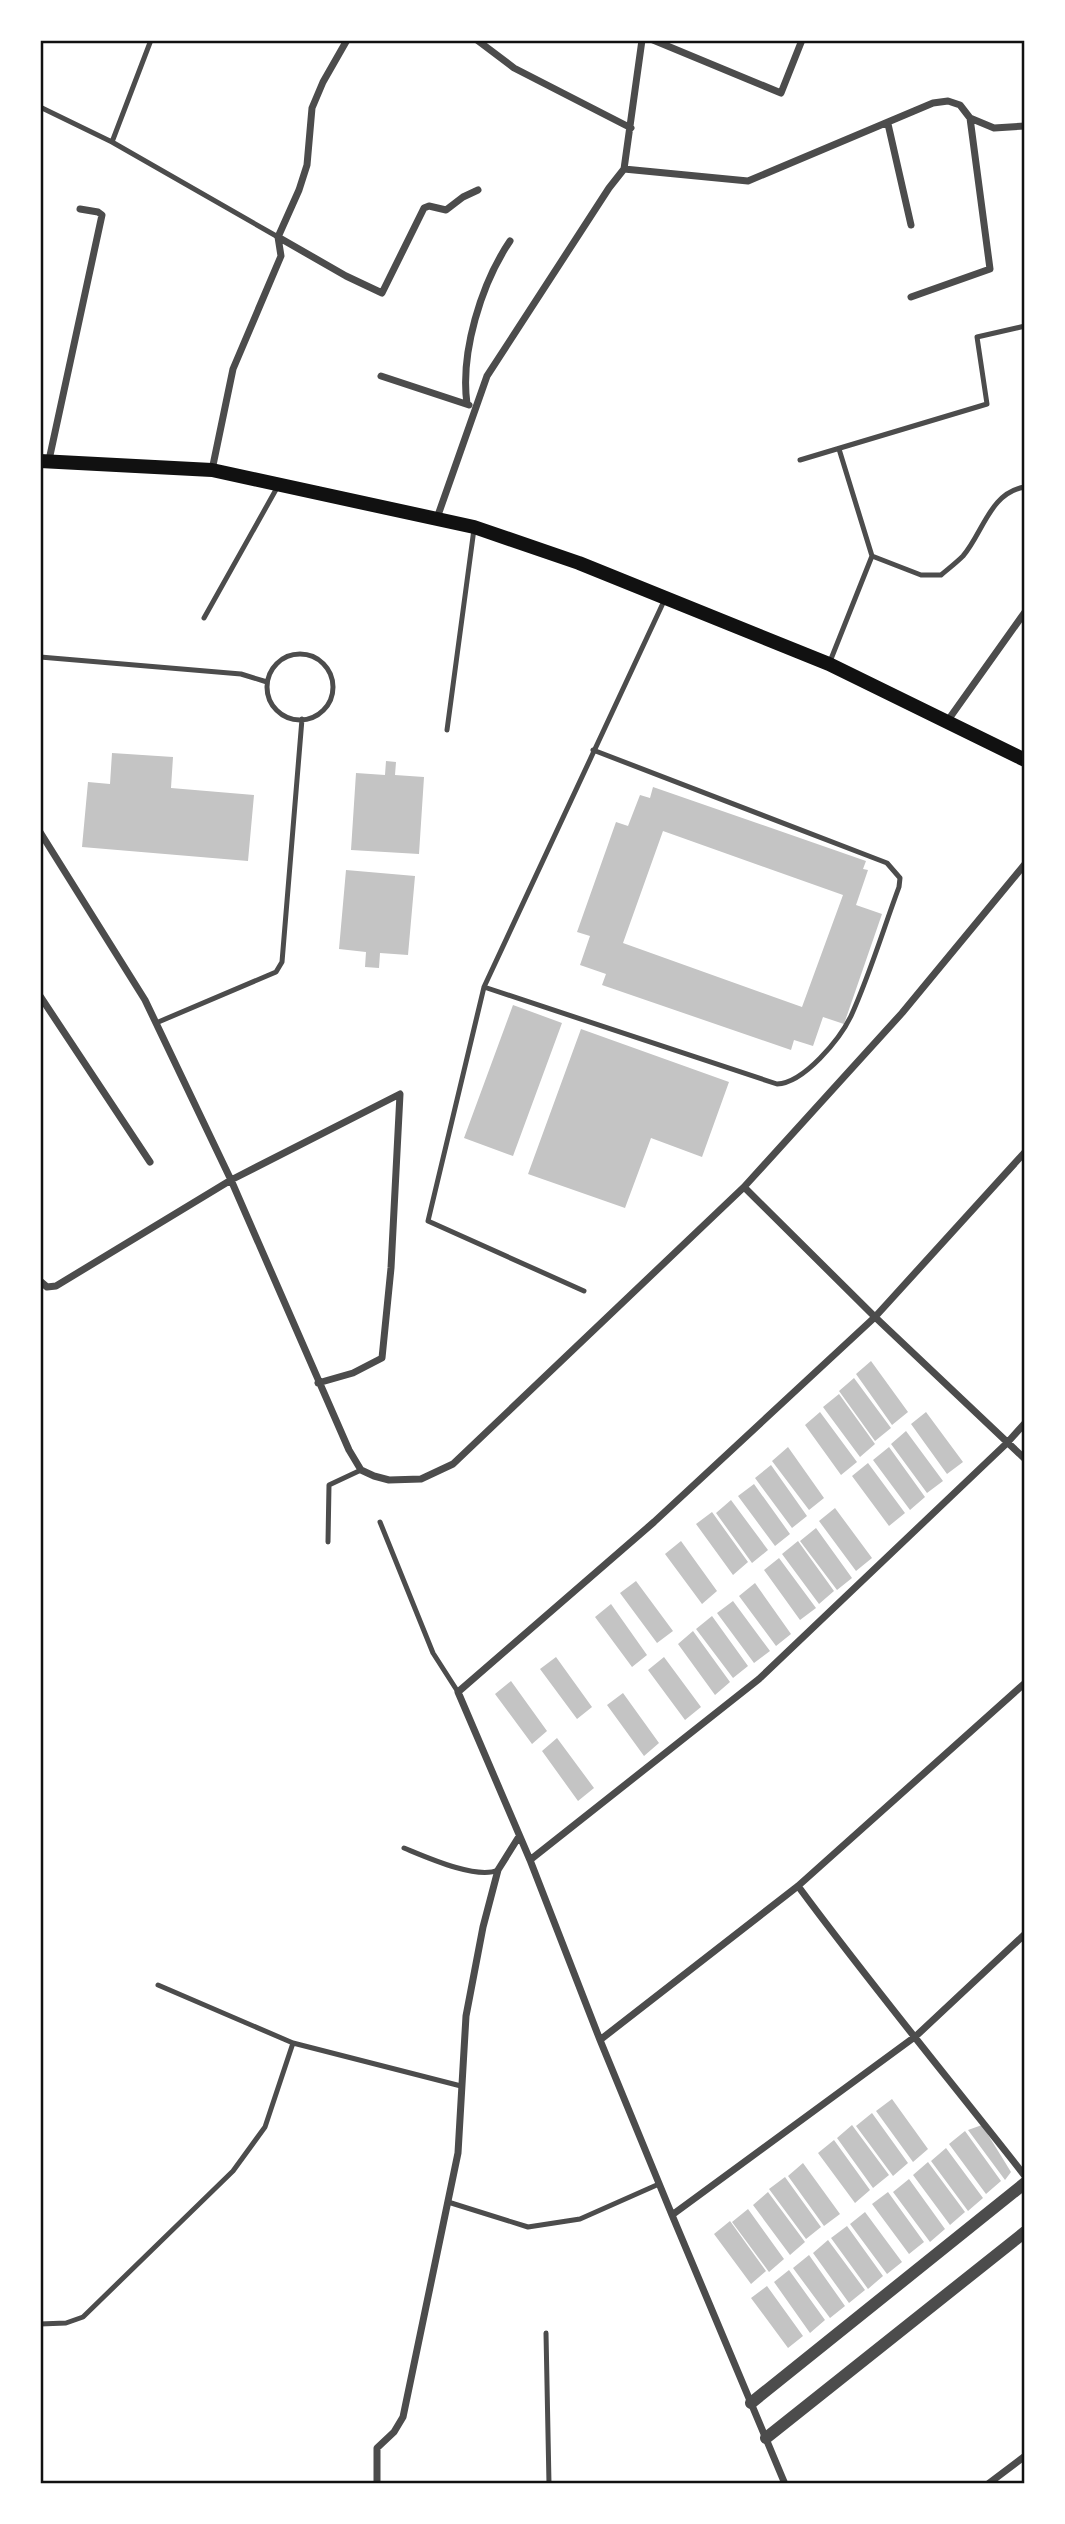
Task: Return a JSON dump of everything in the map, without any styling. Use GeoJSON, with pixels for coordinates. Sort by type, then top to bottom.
{"type":"FeatureCollection","features":[{"type":"Feature","properties":{"kind":"main road"},"geometry":{"type":"LineString","coordinates":[[44,461],[212,470],[474,527],[579,563],[829,664],[1025,760]]}},
{"type":"Feature","properties":{"kind":"street"},"geometry":{"type":"LineString","coordinates":[[212,470],[233,369],[281,256],[278,237],[307,165],[312,108],[323,82],[347,40]]}},
{"type":"Feature","properties":{"kind":"street"},"geometry":{"type":"LineString","coordinates":[[477,40],[514,68],[631,128]]}},
{"type":"Feature","properties":{"kind":"street"},"geometry":{"type":"LineString","coordinates":[[437,518],[487,376],[624,169],[642,40]]}},
{"type":"Feature","properties":{"kind":"street"},"geometry":{"type":"LineString","coordinates":[[653,40],[781,93],[802,40]]}},
{"type":"Feature","properties":{"kind":"street"},"geometry":{"type":"LineString","coordinates":[[624,169],[748,181],[933,103],[948,101],[960,106],[970,118],[994,128],[1025,126]]}},
{"type":"Feature","properties":{"kind":"street"},"geometry":{"type":"LineString","coordinates":[[911,297],[990,269],[970,118]]}},
{"type":"Feature","properties":{"kind":"street"},"geometry":{"type":"LineString","coordinates":[[888,124],[911,225]]}},
{"type":"Feature","properties":{"kind":"street"},"geometry":{"type":"LineString","coordinates":[[278,237],[382,293],[424,208],[429,206],[446,210],[478,190]]}},
{"type":"Feature","properties":{"kind":"street"},"geometry":{"type":"LineString","coordinates":[[44,461],[102,215],[80,209]]}},
{"type":"Feature","properties":{"kind":"street"},"geometry":{"type":"LineString","coordinates":[[467,404],[464,383],[468,340],[488,285],[510,241]]}},
{"type":"Feature","properties":{"kind":"street"},"geometry":{"type":"LineString","coordinates":[[381,376],[477,407]]}},
{"type":"Feature","properties":{"kind":"street"},"geometry":{"type":"LineString","coordinates":[[946,723],[1025,612]]}},
{"type":"Feature","properties":{"kind":"street"},"geometry":{"type":"LineString","coordinates":[[40,832],[145,1000],[230,1180],[349,1450],[361,1470],[388,1480],[421,1479],[453,1464],[744,1187],[902,1013],[1025,864]]}},
{"type":"Feature","properties":{"kind":"street"},"geometry":{"type":"LineString","coordinates":[[40,996],[150,1162]]}},
{"type":"Feature","properties":{"kind":"street"},"geometry":{"type":"LineString","coordinates":[[40,1281],[47,1287],[56,1286],[230,1180],[400,1094],[391,1268],[382,1358],[354,1373],[318,1383]]}},
{"type":"Feature","properties":{"kind":"street"},"geometry":{"type":"LineString","coordinates":[[785,2484],[600,2040],[530,1860],[518,1838],[458,1692],[653,1522],[875,1317],[1025,1152]]}},
{"type":"Feature","properties":{"kind":"street"},"geometry":{"type":"LineString","coordinates":[[744,1187],[875,1317],[1025,1459]]}},
{"type":"Feature","properties":{"kind":"street"},"geometry":{"type":"LineString","coordinates":[[530,1860],[759,1679],[1025,1423]]}},
{"type":"Feature","properties":{"kind":"street"},"geometry":{"type":"LineString","coordinates":[[600,2040],[797,1886],[1025,1683]]}},
{"type":"Feature","properties":{"kind":"street"},"geometry":{"type":"LineString","coordinates":[[377,2484],[377,2448],[394,2432],[403,2417],[458,2153],[466,2016],[483,1927],[498,1870],[518,1838]]}},
{"type":"Feature","properties":{"kind":"street"},"geometry":{"type":"LineString","coordinates":[[797,1886],[864,1976],[916,2036],[1025,2176]]}},
{"type":"Feature","properties":{"kind":"street"},"geometry":{"type":"LineString","coordinates":[[672,2215],[916,2036],[1025,1934]]}},
{"type":"Feature","properties":{"kind":"street"},"geometry":{"type":"LineString","coordinates":[[751,2403],[1025,2183]]}},
{"type":"Feature","properties":{"kind":"street"},"geometry":{"type":"LineString","coordinates":[[766,2438],[1025,2232]]}},
{"type":"Feature","properties":{"kind":"street"},"geometry":{"type":"LineString","coordinates":[[988,2484],[1025,2456]]}},
{"type":"Feature","properties":{"kind":"lane"},"geometry":{"type":"LineString","coordinates":[[112,142],[151,40]]}},
{"type":"Feature","properties":{"kind":"lane"},"geometry":{"type":"LineString","coordinates":[[40,107],[112,142],[278,237]]}},
{"type":"Feature","properties":{"kind":"lane"},"geometry":{"type":"LineString","coordinates":[[800,460],[987,404],[977,337],[1025,326]]}},
{"type":"Feature","properties":{"kind":"lane"},"geometry":{"type":"LineString","coordinates":[[829,664],[872,556],[839,449]]}},
{"type":"Feature","properties":{"kind":"lane"},"geometry":{"type":"LineString","coordinates":[[204,618],[279,484]]}},
{"type":"Feature","properties":{"kind":"lane"},"geometry":{"type":"LineString","coordinates":[[872,556],[921,575],[941,575],[964,555],[999,499],[1013,489],[1025,487]]}},
{"type":"Feature","properties":{"kind":"lane"},"geometry":{"type":"LineString","coordinates":[[447,730],[474,527]]}},
{"type":"Feature","properties":{"kind":"lane"},"geometry":{"type":"LineString","coordinates":[[584,1291],[428,1221],[484,987],[666,598]]}},
{"type":"Feature","properties":{"kind":"lane"},"geometry":{"type":"LineString","coordinates":[[310,655],[321,660],[328,669],[333,691],[323,711],[313,717],[292,719],[276,709],[270,701],[267,682],[271,671],[288,656],[310,655]]}},
{"type":"Feature","properties":{"kind":"lane"},"geometry":{"type":"LineString","coordinates":[[40,657],[241,674],[267,682]]}},
{"type":"Feature","properties":{"kind":"lane"},"geometry":{"type":"LineString","coordinates":[[156,1023],[276,972],[282,962],[302,719]]}},
{"type":"Feature","properties":{"kind":"lane"},"geometry":{"type":"LineString","coordinates":[[484,987],[777,1084],[786,1083],[808,1069],[829,1047],[850,1018],[899,887],[900,878],[894,869],[887,863],[593,750]]}},
{"type":"Feature","properties":{"kind":"lane"},"geometry":{"type":"LineString","coordinates":[[328,1542],[330,1485],[361,1470]]}},
{"type":"Feature","properties":{"kind":"lane"},"geometry":{"type":"LineString","coordinates":[[380,1522],[433,1653],[458,1692]]}},
{"type":"Feature","properties":{"kind":"lane"},"geometry":{"type":"LineString","coordinates":[[404,1848],[441,1863],[490,1874],[498,1870]]}},
{"type":"Feature","properties":{"kind":"lane"},"geometry":{"type":"LineString","coordinates":[[158,1985],[293,2043],[461,2086]]}},
{"type":"Feature","properties":{"kind":"lane"},"geometry":{"type":"LineString","coordinates":[[40,2324],[66,2323],[83,2317],[233,2171],[265,2127],[293,2043]]}},
{"type":"Feature","properties":{"kind":"lane"},"geometry":{"type":"LineString","coordinates":[[448,2202],[528,2227],[580,2219],[659,2184]]}},
{"type":"Feature","properties":{"kind":"lane"},"geometry":{"type":"LineString","coordinates":[[545,2333],[549,2484]]}},
{"type":"Feature","properties":{"kind":"building"},"geometry":{"type":"Polygon","coordinates":[[[112,753],[173,757],[171,788],[254,795],[248,861],[82,847],[88,782],[110,784],[112,753]]]}},
{"type":"Feature","properties":{"kind":"building"},"geometry":{"type":"Polygon","coordinates":[[[386,761],[396,762],[395,775],[424,777],[419,854],[351,850],[356,773],[385,775],[386,761]]]}},
{"type":"Feature","properties":{"kind":"building"},"geometry":{"type":"Polygon","coordinates":[[[653,787],[866,861],[863,869],[868,870],[856,905],[882,914],[844,1024],[823,1017],[813,1046],[794,1040],[791,1050],[602,985],[606,974],[580,965],[590,936],[577,932],[616,822],[628,826],[640,795],[650,798],[653,787]],[[663,831],[623,943],[802,1007],[843,895],[663,831]]]}},
{"type":"Feature","properties":{"kind":"building"},"geometry":{"type":"Polygon","coordinates":[[[346,870],[415,876],[408,955],[380,953],[379,968],[365,967],[366,952],[339,949],[346,870]]]}},
{"type":"Feature","properties":{"kind":"building"},"geometry":{"type":"Polygon","coordinates":[[[513,1005],[562,1023],[513,1156],[464,1138],[513,1005]]]}},
{"type":"Feature","properties":{"kind":"building"},"geometry":{"type":"Polygon","coordinates":[[[581,1029],[729,1082],[702,1157],[651,1138],[625,1208],[528,1174],[581,1029]]]}},
{"type":"Feature","properties":{"kind":"building"},"geometry":{"type":"Polygon","coordinates":[[[871,1361],[908,1412],[892,1425],[856,1374],[871,1361]]]}},
{"type":"Feature","properties":{"kind":"building"},"geometry":{"type":"Polygon","coordinates":[[[854,1378],[891,1428],[875,1441],[839,1391],[854,1378]]]}},
{"type":"Feature","properties":{"kind":"building"},"geometry":{"type":"Polygon","coordinates":[[[839,1394],[875,1444],[860,1457],[823,1407],[839,1394]]]}},
{"type":"Feature","properties":{"kind":"building"},"geometry":{"type":"Polygon","coordinates":[[[820,1412],[857,1462],[841,1475],[805,1425],[820,1412]]]}},
{"type":"Feature","properties":{"kind":"building"},"geometry":{"type":"Polygon","coordinates":[[[926,1412],[963,1462],[947,1474],[911,1424],[926,1412]]]}},
{"type":"Feature","properties":{"kind":"building"},"geometry":{"type":"Polygon","coordinates":[[[906,1431],[943,1481],[927,1493],[891,1444],[906,1431]]]}},
{"type":"Feature","properties":{"kind":"building"},"geometry":{"type":"Polygon","coordinates":[[[788,1447],[824,1498],[809,1510],[772,1461],[788,1447]]]}},
{"type":"Feature","properties":{"kind":"building"},"geometry":{"type":"Polygon","coordinates":[[[889,1447],[925,1497],[910,1510],[873,1460],[889,1447]]]}},
{"type":"Feature","properties":{"kind":"building"},"geometry":{"type":"Polygon","coordinates":[[[868,1463],[905,1513],[889,1526],[852,1476],[868,1463]]]}},
{"type":"Feature","properties":{"kind":"building"},"geometry":{"type":"Polygon","coordinates":[[[771,1465],[807,1516],[792,1528],[755,1478],[771,1465]]]}},
{"type":"Feature","properties":{"kind":"building"},"geometry":{"type":"Polygon","coordinates":[[[754,1484],[790,1534],[775,1546],[738,1496],[754,1484]]]}},
{"type":"Feature","properties":{"kind":"building"},"geometry":{"type":"Polygon","coordinates":[[[731,1500],[768,1550],[752,1563],[716,1513],[731,1500]]]}},
{"type":"Feature","properties":{"kind":"building"},"geometry":{"type":"Polygon","coordinates":[[[835,1508],[872,1558],[856,1571],[819,1521],[835,1508]]]}},
{"type":"Feature","properties":{"kind":"building"},"geometry":{"type":"Polygon","coordinates":[[[712,1512],[748,1562],[733,1575],[696,1524],[712,1512]]]}},
{"type":"Feature","properties":{"kind":"building"},"geometry":{"type":"Polygon","coordinates":[[[816,1528],[852,1578],[837,1590],[800,1541],[816,1528]]]}},
{"type":"Feature","properties":{"kind":"building"},"geometry":{"type":"Polygon","coordinates":[[[681,1541],[717,1591],[702,1604],[665,1554],[681,1541]]]}},
{"type":"Feature","properties":{"kind":"building"},"geometry":{"type":"Polygon","coordinates":[[[798,1541],[834,1591],[819,1604],[782,1554],[798,1541]]]}},
{"type":"Feature","properties":{"kind":"building"},"geometry":{"type":"Polygon","coordinates":[[[779,1558],[816,1608],[800,1620],[764,1570],[779,1558]]]}},
{"type":"Feature","properties":{"kind":"building"},"geometry":{"type":"Polygon","coordinates":[[[636,1581],[673,1631],[657,1643],[620,1593],[636,1581]]]}},
{"type":"Feature","properties":{"kind":"building"},"geometry":{"type":"Polygon","coordinates":[[[755,1583],[791,1634],[776,1646],[739,1596],[755,1583]]]}},
{"type":"Feature","properties":{"kind":"building"},"geometry":{"type":"Polygon","coordinates":[[[733,1601],[770,1651],[754,1663],[717,1613],[733,1601]]]}},
{"type":"Feature","properties":{"kind":"building"},"geometry":{"type":"Polygon","coordinates":[[[611,1604],[647,1655],[632,1667],[595,1617],[611,1604]]]}},
{"type":"Feature","properties":{"kind":"building"},"geometry":{"type":"Polygon","coordinates":[[[712,1616],[748,1666],[733,1678],[696,1629],[712,1616]]]}},
{"type":"Feature","properties":{"kind":"building"},"geometry":{"type":"Polygon","coordinates":[[[693,1631],[730,1682],[715,1695],[678,1644],[693,1631]]]}},
{"type":"Feature","properties":{"kind":"building"},"geometry":{"type":"Polygon","coordinates":[[[556,1657],[592,1707],[577,1719],[540,1669],[556,1657]]]}},
{"type":"Feature","properties":{"kind":"building"},"geometry":{"type":"Polygon","coordinates":[[[664,1657],[701,1707],[685,1720],[648,1670],[664,1657]]]}},
{"type":"Feature","properties":{"kind":"building"},"geometry":{"type":"Polygon","coordinates":[[[511,1681],[547,1731],[532,1744],[495,1694],[511,1681]]]}},
{"type":"Feature","properties":{"kind":"building"},"geometry":{"type":"Polygon","coordinates":[[[623,1693],[659,1743],[644,1756],[607,1705],[623,1693]]]}},
{"type":"Feature","properties":{"kind":"building"},"geometry":{"type":"Polygon","coordinates":[[[557,1738],[594,1788],[578,1801],[542,1751],[557,1738]]]}},
{"type":"Feature","properties":{"kind":"building"},"geometry":{"type":"Polygon","coordinates":[[[892,2099],[928,2149],[913,2162],[876,2111],[892,2099]]]}},
{"type":"Feature","properties":{"kind":"building"},"geometry":{"type":"Polygon","coordinates":[[[872,2113],[908,2163],[893,2176],[856,2126],[872,2113]]]}},
{"type":"Feature","properties":{"kind":"building"},"geometry":{"type":"Polygon","coordinates":[[[852,2125],[889,2175],[873,2188],[837,2138],[852,2125]]]}},
{"type":"Feature","properties":{"kind":"building"},"geometry":{"type":"Polygon","coordinates":[[[982,2125],[1011,2172],[1005,2180],[968,2130],[982,2125]]]}},
{"type":"Feature","properties":{"kind":"building"},"geometry":{"type":"Polygon","coordinates":[[[965,2131],[1001,2181],[986,2194],[949,2144],[965,2131]]]}},
{"type":"Feature","properties":{"kind":"building"},"geometry":{"type":"Polygon","coordinates":[[[834,2140],[870,2190],[855,2203],[818,2153],[834,2140]]]}},
{"type":"Feature","properties":{"kind":"building"},"geometry":{"type":"Polygon","coordinates":[[[946,2148],[983,2198],[968,2211],[931,2161],[946,2148]]]}},
{"type":"Feature","properties":{"kind":"building"},"geometry":{"type":"Polygon","coordinates":[[[928,2162],[965,2212],[950,2225],[913,2175],[928,2162]]]}},
{"type":"Feature","properties":{"kind":"building"},"geometry":{"type":"Polygon","coordinates":[[[803,2163],[840,2214],[824,2226],[788,2176],[803,2163]]]}},
{"type":"Feature","properties":{"kind":"building"},"geometry":{"type":"Polygon","coordinates":[[[785,2177],[821,2227],[806,2239],[769,2189],[785,2177]]]}},
{"type":"Feature","properties":{"kind":"building"},"geometry":{"type":"Polygon","coordinates":[[[909,2179],[945,2229],[930,2242],[893,2192],[909,2179]]]}},
{"type":"Feature","properties":{"kind":"building"},"geometry":{"type":"Polygon","coordinates":[[[768,2192],[805,2242],[790,2255],[753,2205],[768,2192]]]}},
{"type":"Feature","properties":{"kind":"building"},"geometry":{"type":"Polygon","coordinates":[[[888,2192],[924,2242],[909,2254],[872,2204],[888,2192]]]}},
{"type":"Feature","properties":{"kind":"building"},"geometry":{"type":"Polygon","coordinates":[[[748,2209],[784,2259],[769,2272],[732,2222],[748,2209]]]}},
{"type":"Feature","properties":{"kind":"building"},"geometry":{"type":"Polygon","coordinates":[[[865,2212],[902,2262],[887,2274],[850,2224],[865,2212]]]}},
{"type":"Feature","properties":{"kind":"building"},"geometry":{"type":"Polygon","coordinates":[[[730,2221],[766,2271],[751,2284],[714,2234],[730,2221]]]}},
{"type":"Feature","properties":{"kind":"building"},"geometry":{"type":"Polygon","coordinates":[[[847,2226],[883,2276],[868,2289],[831,2238],[847,2226]]]}},
{"type":"Feature","properties":{"kind":"building"},"geometry":{"type":"Polygon","coordinates":[[[828,2240],[865,2290],[849,2303],[813,2253],[828,2240]]]}},
{"type":"Feature","properties":{"kind":"building"},"geometry":{"type":"Polygon","coordinates":[[[809,2255],[845,2306],[830,2318],[793,2268],[809,2255]]]}},
{"type":"Feature","properties":{"kind":"building"},"geometry":{"type":"Polygon","coordinates":[[[789,2270],[825,2320],[810,2333],[774,2282],[789,2270]]]}},
{"type":"Feature","properties":{"kind":"building"},"geometry":{"type":"Polygon","coordinates":[[[767,2286],[803,2336],[788,2348],[751,2298],[767,2286]]]}}]}
